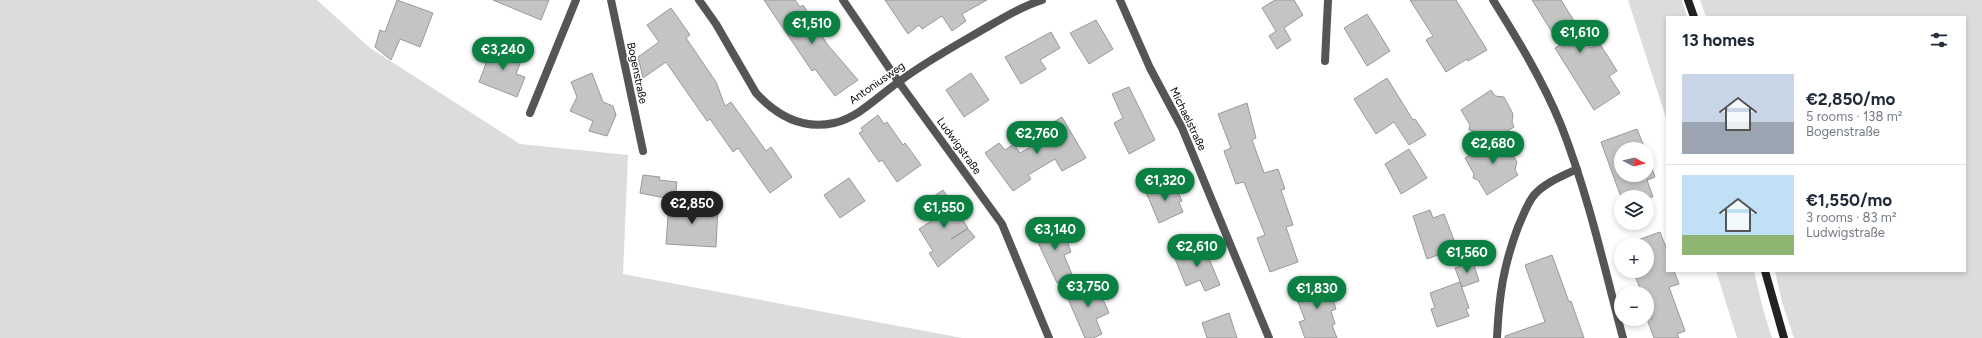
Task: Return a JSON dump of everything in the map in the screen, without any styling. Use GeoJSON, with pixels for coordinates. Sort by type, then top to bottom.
{"type":"FeatureCollection","features":[{"type":"Feature","properties":{"kind":"main road"},"geometry":{"type":"LineString","coordinates":[[1688,0],[1694,16]]}},
{"type":"Feature","properties":{"kind":"main road"},"geometry":{"type":"LineString","coordinates":[[1765,272],[1784,338]]}},
{"type":"Feature","properties":{"kind":"street"},"geometry":{"type":"LineString","coordinates":[[530,113],[576,0]]}},
{"type":"Feature","properties":{"kind":"street","name":"Bogenstraße"},"geometry":{"type":"LineString","coordinates":[[610,0],[642,151]]}},
{"type":"Feature","properties":{"kind":"street","name":"Antoniusweg"},"geometry":{"type":"LineString","coordinates":[[699,0],[716,24],[756,93],[775,112],[802,123],[834,123],[865,108],[878,100],[898,81],[939,55],[1024,6],[1042,0]]}},
{"type":"Feature","properties":{"kind":"street","name":"Ludwigstraße"},"geometry":{"type":"LineString","coordinates":[[843,0],[898,81],[1002,224],[1049,338]]}},
{"type":"Feature","properties":{"kind":"street","name":"Michaelstraße"},"geometry":{"type":"LineString","coordinates":[[1120,0],[1150,68],[1182,128],[1268,338]]}},
{"type":"Feature","properties":{"kind":"street"},"geometry":{"type":"LineString","coordinates":[[1325,61],[1328,0]]}},
{"type":"Feature","properties":{"kind":"street"},"geometry":{"type":"LineString","coordinates":[[1493,0],[1527,54],[1546,91],[1577,169],[1588,204],[1623,338]]}},
{"type":"Feature","properties":{"kind":"street"},"geometry":{"type":"LineString","coordinates":[[1497,338],[1499,302],[1505,263],[1523,214],[1534,195],[1549,183],[1577,169]]}},
{"type":"Feature","properties":{"kind":"shaded area"},"geometry":{"type":"Polygon","coordinates":[[[0,0],[317,0],[370,48],[520,144],[628,155],[623,274],[962,338],[0,338],[0,0]]]}},
{"type":"Feature","properties":{"kind":"shaded area"},"geometry":{"type":"Polygon","coordinates":[[[1628,0],[1682,0],[1687,16],[1666,16],[1666,118],[1628,0]]]}},
{"type":"Feature","properties":{"kind":"shaded area"},"geometry":{"type":"Polygon","coordinates":[[[1700,0],[1982,0],[1982,338],[1794,338],[1782,302],[1775,272],[1966,272],[1966,16],[1706,16],[1700,0]]]}},
{"type":"Feature","properties":{"kind":"shaded area"},"geometry":{"type":"Polygon","coordinates":[[[1716,272],[1754,272],[1772,338],[1737,338],[1716,272]]]}},
{"type":"Feature","properties":{"kind":"building"},"geometry":{"type":"Polygon","coordinates":[[[397,0],[433,13],[420,47],[400,39],[391,60],[375,47],[380,30],[385,32],[397,0]]]}},
{"type":"Feature","properties":{"kind":"building"},"geometry":{"type":"Polygon","coordinates":[[[493,0],[549,0],[541,20],[493,0]]]}},
{"type":"Feature","properties":{"kind":"building"},"geometry":{"type":"Polygon","coordinates":[[[764,0],[795,0],[800,7],[803,5],[827,44],[858,80],[835,96],[815,69],[812,71],[764,0]]]}},
{"type":"Feature","properties":{"kind":"building"},"geometry":{"type":"Polygon","coordinates":[[[885,0],[987,0],[962,14],[966,21],[952,31],[942,16],[922,29],[919,25],[908,34],[885,0]]]}},
{"type":"Feature","properties":{"kind":"building"},"geometry":{"type":"Polygon","coordinates":[[[1275,0],[1294,0],[1303,15],[1284,28],[1291,40],[1277,49],[1269,36],[1276,31],[1262,8],[1275,0]]]}},
{"type":"Feature","properties":{"kind":"building"},"geometry":{"type":"Polygon","coordinates":[[[1410,0],[1456,0],[1487,50],[1468,61],[1467,59],[1446,72],[1426,40],[1433,36],[1410,0]]]}},
{"type":"Feature","properties":{"kind":"building"},"geometry":{"type":"Polygon","coordinates":[[[1532,0],[1561,0],[1591,48],[1599,43],[1609,58],[1617,71],[1609,76],[1620,93],[1594,110],[1555,48],[1560,45],[1532,0]]]}},
{"type":"Feature","properties":{"kind":"building"},"geometry":{"type":"Polygon","coordinates":[[[671,8],[690,35],[686,38],[716,82],[725,106],[731,102],[766,151],[771,147],[792,177],[770,193],[738,148],[733,152],[710,119],[707,121],[666,62],[643,78],[638,57],[659,42],[647,25],[671,8]]]}},
{"type":"Feature","properties":{"kind":"building"},"geometry":{"type":"Polygon","coordinates":[[[1367,14],[1390,51],[1367,66],[1344,28],[1367,14]]]}},
{"type":"Feature","properties":{"kind":"building"},"geometry":{"type":"Polygon","coordinates":[[[1096,20],[1113,49],[1089,64],[1070,33],[1096,20]]]}},
{"type":"Feature","properties":{"kind":"building"},"geometry":{"type":"Polygon","coordinates":[[[1051,32],[1060,48],[1040,60],[1046,69],[1021,84],[1005,57],[1051,32]]]}},
{"type":"Feature","properties":{"kind":"building"},"geometry":{"type":"Polygon","coordinates":[[[493,45],[523,56],[516,74],[525,77],[517,97],[479,82],[493,45]]]}},
{"type":"Feature","properties":{"kind":"building"},"geometry":{"type":"Polygon","coordinates":[[[592,73],[603,102],[613,106],[616,115],[607,136],[589,131],[593,121],[570,111],[577,97],[571,82],[592,73]]]}},
{"type":"Feature","properties":{"kind":"building"},"geometry":{"type":"Polygon","coordinates":[[[971,73],[989,100],[964,117],[946,90],[971,73]]]}},
{"type":"Feature","properties":{"kind":"building"},"geometry":{"type":"Polygon","coordinates":[[[1387,78],[1413,120],[1415,119],[1426,135],[1409,145],[1394,122],[1376,134],[1354,99],[1387,78]]]}},
{"type":"Feature","properties":{"kind":"building"},"geometry":{"type":"Polygon","coordinates":[[[1129,87],[1155,140],[1129,154],[1114,123],[1123,118],[1112,94],[1129,87]]]}},
{"type":"Feature","properties":{"kind":"building"},"geometry":{"type":"Polygon","coordinates":[[[1491,90],[1495,96],[1504,97],[1513,114],[1512,122],[1514,127],[1499,136],[1469,130],[1470,125],[1461,110],[1491,90]]]}},
{"type":"Feature","properties":{"kind":"building"},"geometry":{"type":"Polygon","coordinates":[[[1247,103],[1256,138],[1252,140],[1264,173],[1278,169],[1285,189],[1281,190],[1293,225],[1286,227],[1298,262],[1270,272],[1257,238],[1265,235],[1244,182],[1236,184],[1224,151],[1231,148],[1218,114],[1247,103]]]}},
{"type":"Feature","properties":{"kind":"building"},"geometry":{"type":"Polygon","coordinates":[[[878,115],[884,124],[887,122],[903,145],[905,143],[921,165],[897,182],[882,160],[879,162],[859,133],[863,131],[861,128],[878,115]]]}},
{"type":"Feature","properties":{"kind":"building"},"geometry":{"type":"Polygon","coordinates":[[[1062,117],[1086,158],[1062,171],[1055,159],[1028,175],[1031,179],[1013,191],[985,153],[999,143],[1005,150],[1014,144],[1020,153],[1052,135],[1047,126],[1062,117]]]}},
{"type":"Feature","properties":{"kind":"building"},"geometry":{"type":"Polygon","coordinates":[[[1637,129],[1642,142],[1614,142],[1614,178],[1601,142],[1637,129]]]}},
{"type":"Feature","properties":{"kind":"building"},"geometry":{"type":"Polygon","coordinates":[[[1501,136],[1517,162],[1515,170],[1518,175],[1487,195],[1478,180],[1473,178],[1474,174],[1465,158],[1501,136]]]}},
{"type":"Feature","properties":{"kind":"building"},"geometry":{"type":"Polygon","coordinates":[[[1409,149],[1427,178],[1401,194],[1385,164],[1409,149]]]}},
{"type":"Feature","properties":{"kind":"building"},"geometry":{"type":"Polygon","coordinates":[[[643,175],[660,177],[659,180],[677,182],[675,200],[640,193],[643,175]]]}},
{"type":"Feature","properties":{"kind":"building"},"geometry":{"type":"Polygon","coordinates":[[[849,178],[865,201],[840,218],[824,195],[849,178]]]}},
{"type":"Feature","properties":{"kind":"building"},"geometry":{"type":"Polygon","coordinates":[[[1173,181],[1182,201],[1179,202],[1183,212],[1159,223],[1146,192],[1173,181]]]}},
{"type":"Feature","properties":{"kind":"building"},"geometry":{"type":"Polygon","coordinates":[[[1616,182],[1648,182],[1651,190],[1618,190],[1616,182]]]}},
{"type":"Feature","properties":{"kind":"building"},"geometry":{"type":"Polygon","coordinates":[[[943,190],[968,228],[951,239],[968,229],[975,237],[938,267],[929,253],[933,251],[919,229],[933,220],[922,204],[943,190]]]}},
{"type":"Feature","properties":{"kind":"building"},"geometry":{"type":"Polygon","coordinates":[[[669,203],[718,206],[716,247],[666,244],[669,203]]]}},
{"type":"Feature","properties":{"kind":"building"},"geometry":{"type":"Polygon","coordinates":[[[1430,210],[1433,218],[1444,214],[1457,248],[1427,259],[1413,216],[1430,210]]]}},
{"type":"Feature","properties":{"kind":"building"},"geometry":{"type":"Polygon","coordinates":[[[1060,222],[1071,252],[1064,255],[1073,277],[1057,283],[1034,234],[1060,222]]]}},
{"type":"Feature","properties":{"kind":"building"},"geometry":{"type":"Polygon","coordinates":[[[1660,232],[1666,247],[1666,272],[1674,272],[1679,284],[1669,287],[1685,331],[1677,334],[1679,338],[1654,338],[1650,326],[1654,326],[1654,286],[1639,286],[1636,278],[1654,278],[1654,238],[1643,238],[1660,232]]]}},
{"type":"Feature","properties":{"kind":"building"},"geometry":{"type":"Polygon","coordinates":[[[1203,244],[1220,285],[1205,291],[1200,280],[1186,286],[1174,256],[1203,244]]]}},
{"type":"Feature","properties":{"kind":"building"},"geometry":{"type":"Polygon","coordinates":[[[1552,255],[1584,338],[1505,338],[1505,336],[1545,322],[1525,265],[1552,255]]]}},
{"type":"Feature","properties":{"kind":"building"},"geometry":{"type":"Polygon","coordinates":[[[1473,262],[1479,281],[1462,287],[1455,268],[1473,262]]]}},
{"type":"Feature","properties":{"kind":"building"},"geometry":{"type":"Polygon","coordinates":[[[1326,278],[1336,309],[1331,311],[1335,324],[1332,325],[1337,338],[1305,338],[1299,322],[1305,320],[1293,289],[1326,278]]]}},
{"type":"Feature","properties":{"kind":"building"},"geometry":{"type":"Polygon","coordinates":[[[1094,279],[1109,313],[1096,319],[1102,334],[1093,338],[1085,338],[1065,292],[1094,279]]]}},
{"type":"Feature","properties":{"kind":"building"},"geometry":{"type":"Polygon","coordinates":[[[1460,282],[1469,308],[1466,309],[1469,316],[1437,327],[1431,309],[1435,308],[1430,293],[1460,282]]]}},
{"type":"Feature","properties":{"kind":"building"},"geometry":{"type":"Polygon","coordinates":[[[1229,313],[1237,338],[1207,338],[1202,323],[1229,313]]]}}]}
